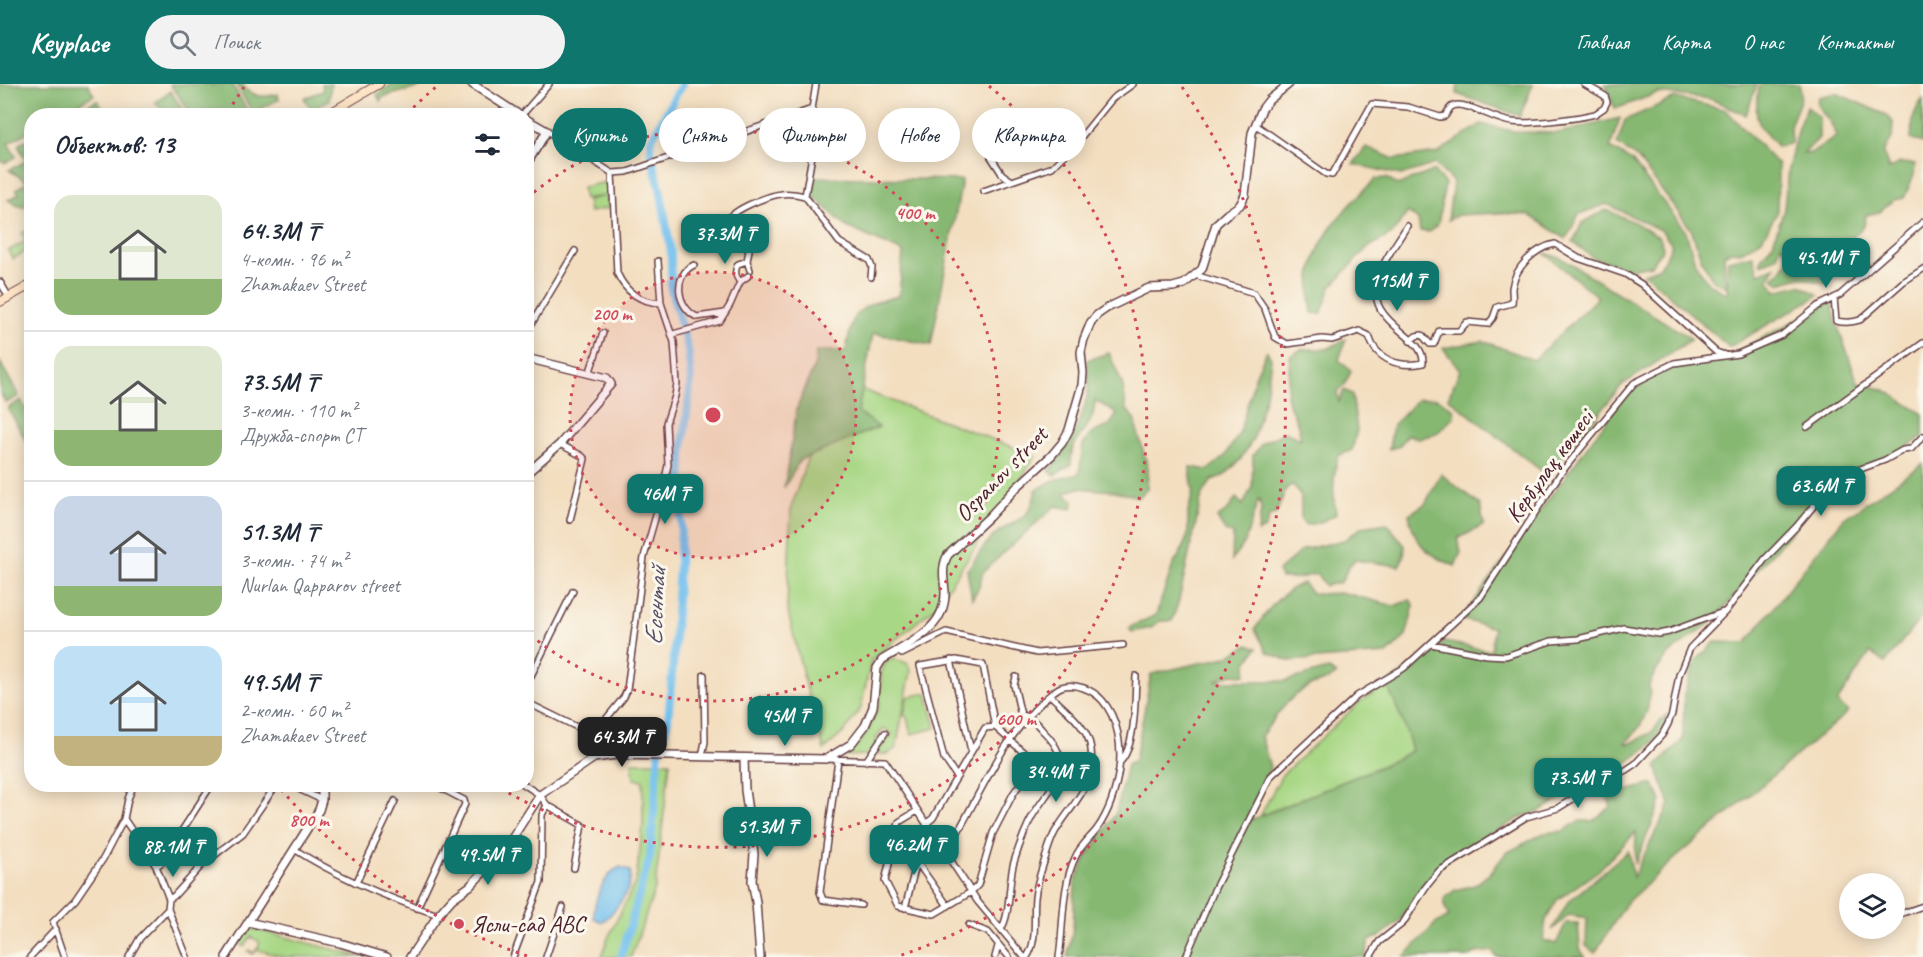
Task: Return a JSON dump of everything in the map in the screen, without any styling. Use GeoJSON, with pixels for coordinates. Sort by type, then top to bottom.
{"type":"FeatureCollection","features":[{"type":"Feature","properties":{"kind":"main road"},"geometry":{"type":"LineString","coordinates":[[338,108],[379,84]]}},
{"type":"Feature","properties":{"kind":"main road"},"geometry":{"type":"LineString","coordinates":[[0,302],[24,289]]}},
{"type":"Feature","properties":{"kind":"street"},"geometry":{"type":"LineString","coordinates":[[472,84],[509,108]]}},
{"type":"Feature","properties":{"kind":"street"},"geometry":{"type":"LineString","coordinates":[[528,108],[549,84]]}},
{"type":"Feature","properties":{"kind":"street"},"geometry":{"type":"LineString","coordinates":[[812,108],[816,84]]}},
{"type":"Feature","properties":{"kind":"street"},"geometry":{"type":"LineString","coordinates":[[983,191],[1052,167],[1077,142],[1112,99],[1133,84]]}},
{"type":"Feature","properties":{"kind":"street"},"geometry":{"type":"LineString","coordinates":[[1288,84],[1262,109],[1248,155],[1245,195],[1240,205],[1216,224],[1202,268],[1195,276],[1254,293],[1265,309],[1275,337],[1287,344],[1322,339],[1332,340],[1359,331],[1369,336],[1374,349],[1386,360],[1417,365],[1423,363],[1424,356],[1419,348],[1383,314],[1375,295],[1379,274],[1407,226]]}},
{"type":"Feature","properties":{"kind":"street"},"geometry":{"type":"LineString","coordinates":[[1256,125],[1326,174],[1332,174],[1371,104],[1408,107],[1440,117],[1445,116],[1450,108],[1456,105],[1466,106],[1488,116],[1513,123],[1526,123],[1595,114],[1604,108],[1607,102],[1605,96],[1584,84]]}},
{"type":"Feature","properties":{"kind":"street"},"geometry":{"type":"LineString","coordinates":[[534,124],[612,173],[627,172],[660,162],[759,127]]}},
{"type":"Feature","properties":{"kind":"street"},"geometry":{"type":"LineString","coordinates":[[534,152],[547,131]]}},
{"type":"Feature","properties":{"kind":"street"},"geometry":{"type":"LineString","coordinates":[[811,162],[805,196],[839,242],[869,260],[872,267],[871,277]]}},
{"type":"Feature","properties":{"kind":"street"},"geometry":{"type":"LineString","coordinates":[[994,162],[1002,174],[1012,181]]}},
{"type":"Feature","properties":{"kind":"street"},"geometry":{"type":"LineString","coordinates":[[612,173],[617,273],[624,286],[632,294],[651,302],[661,303]]}},
{"type":"Feature","properties":{"kind":"street"},"geometry":{"type":"LineString","coordinates":[[673,334],[720,321],[740,282],[749,273],[747,261],[749,250],[728,231],[726,222],[728,219],[741,208],[777,194],[805,196]]}},
{"type":"Feature","properties":{"kind":"street","name":"Кербұлақ көшесі"},"geometry":{"type":"LineString","coordinates":[[1186,957],[1215,888],[1272,776],[1357,696],[1404,668],[1480,598],[1560,474],[1634,382],[1674,363],[1738,354],[1782,334],[1818,306],[1846,290],[1923,222]]}},
{"type":"Feature","properties":{"kind":"street"},"geometry":{"type":"LineString","coordinates":[[1410,341],[1422,335],[1430,344],[1434,344],[1439,331],[1459,331],[1467,322],[1488,324],[1497,307],[1512,303],[1512,288],[1516,276],[1527,260],[1538,250],[1555,244],[1578,258],[1625,274],[1641,284],[1716,352],[1727,356]]}},
{"type":"Feature","properties":{"kind":"street"},"geometry":{"type":"LineString","coordinates":[[534,319],[575,250]]}},
{"type":"Feature","properties":{"kind":"street"},"geometry":{"type":"LineString","coordinates":[[593,735],[624,697],[627,690],[644,557],[668,465],[666,423],[675,396],[677,364],[673,334],[665,319],[661,303],[658,261]]}},
{"type":"Feature","properties":{"kind":"street"},"geometry":{"type":"LineString","coordinates":[[740,282],[735,269],[738,264],[747,261]]}},
{"type":"Feature","properties":{"kind":"street"},"geometry":{"type":"LineString","coordinates":[[694,266],[685,270],[680,281],[685,308],[697,317],[724,313]]}},
{"type":"Feature","properties":{"kind":"street"},"geometry":{"type":"LineString","coordinates":[[1834,298],[1836,321],[1845,323],[1860,320],[1903,282],[1923,269]]}},
{"type":"Feature","properties":{"kind":"street","name":"Ospanov street"},"geometry":{"type":"LineString","coordinates":[[826,759],[851,744],[865,726],[873,707],[877,668],[882,660],[930,630],[940,617],[945,601],[944,562],[948,555],[1051,456],[1062,442],[1069,430],[1082,385],[1081,352],[1091,322],[1107,308],[1149,288],[1173,287],[1184,284],[1195,276]]}},
{"type":"Feature","properties":{"kind":"street"},"geometry":{"type":"LineString","coordinates":[[0,282],[9,297]]}},
{"type":"Feature","properties":{"kind":"street"},"geometry":{"type":"LineString","coordinates":[[589,374],[603,333]]}},
{"type":"Feature","properties":{"kind":"street"},"geometry":{"type":"LineString","coordinates":[[1807,426],[1923,343]]}},
{"type":"Feature","properties":{"kind":"street"},"geometry":{"type":"LineString","coordinates":[[534,360],[607,378],[610,384],[560,444],[534,467]]}},
{"type":"Feature","properties":{"kind":"street"},"geometry":{"type":"LineString","coordinates":[[1370,957],[1379,942],[1403,923],[1425,888],[1439,871],[1526,818],[1558,808],[1596,784],[1626,770],[1646,753],[1662,735],[1672,714],[1679,675],[1690,648],[1725,612],[1765,559],[1822,496],[1855,471],[1885,460],[1903,450],[1911,449],[1923,436]]}},
{"type":"Feature","properties":{"kind":"street"},"geometry":{"type":"LineString","coordinates":[[560,444],[585,459],[570,520]]}},
{"type":"Feature","properties":{"kind":"street"},"geometry":{"type":"LineString","coordinates":[[534,670],[573,591]]}},
{"type":"Feature","properties":{"kind":"street"},"geometry":{"type":"LineString","coordinates":[[1431,644],[1487,655],[1506,656],[1551,641],[1578,639],[1624,628],[1659,634],[1669,632],[1725,612]]}},
{"type":"Feature","properties":{"kind":"street"},"geometry":{"type":"LineString","coordinates":[[897,651],[902,654],[946,632],[1036,653],[1123,645]]}},
{"type":"Feature","properties":{"kind":"street"},"geometry":{"type":"LineString","coordinates":[[951,660],[971,751]]}},
{"type":"Feature","properties":{"kind":"street"},"geometry":{"type":"LineString","coordinates":[[917,811],[899,822],[885,881],[898,906],[934,914],[971,892],[980,881],[993,833],[1002,814],[1031,768],[1029,758],[995,728],[983,665],[951,660],[920,666],[944,758],[957,777]]}},
{"type":"Feature","properties":{"kind":"street"},"geometry":{"type":"LineString","coordinates":[[702,756],[705,742],[704,675]]}},
{"type":"Feature","properties":{"kind":"street"},"geometry":{"type":"LineString","coordinates":[[1120,762],[1125,757],[1131,735],[1136,676]]}},
{"type":"Feature","properties":{"kind":"street"},"geometry":{"type":"LineString","coordinates":[[1001,929],[1006,919],[1009,885],[1026,828],[1052,789],[1061,762],[1056,745],[1028,716],[1022,715],[1014,685],[1016,677]]}},
{"type":"Feature","properties":{"kind":"street"},"geometry":{"type":"LineString","coordinates":[[943,849],[954,839],[1010,740],[1028,716],[1060,687],[1085,688],[1099,696],[1109,708],[1116,726],[1120,762],[1114,792],[1105,815],[1076,856],[1073,864],[1064,900],[1059,957]]}},
{"type":"Feature","properties":{"kind":"street"},"geometry":{"type":"LineString","coordinates":[[411,957],[438,915],[452,899],[470,886],[504,851],[540,795],[594,758],[616,755],[885,761],[971,892],[1026,957],[1031,951],[1033,940],[1034,901],[1041,870],[1055,832],[1080,800],[1090,770],[1091,748],[1086,733],[1080,724],[1050,695]]}},
{"type":"Feature","properties":{"kind":"street"},"geometry":{"type":"LineString","coordinates":[[534,706],[593,735],[598,750],[594,758]]}},
{"type":"Feature","properties":{"kind":"street"},"geometry":{"type":"LineString","coordinates":[[926,824],[933,818],[992,715]]}},
{"type":"Feature","properties":{"kind":"street"},"geometry":{"type":"LineString","coordinates":[[985,728],[995,728]]}},
{"type":"Feature","properties":{"kind":"street"},"geometry":{"type":"LineString","coordinates":[[866,761],[885,733]]}},
{"type":"Feature","properties":{"kind":"street"},"geometry":{"type":"LineString","coordinates":[[744,758],[744,781],[754,854],[752,881],[760,957]]}},
{"type":"Feature","properties":{"kind":"street"},"geometry":{"type":"LineString","coordinates":[[838,760],[820,892],[824,900],[861,905]]}},
{"type":"Feature","properties":{"kind":"street"},"geometry":{"type":"LineString","coordinates":[[534,791],[547,804],[582,825],[574,867]]}},
{"type":"Feature","properties":{"kind":"street"},"geometry":{"type":"LineString","coordinates":[[65,957],[53,922],[75,900],[103,859],[124,819],[131,792]]}},
{"type":"Feature","properties":{"kind":"street"},"geometry":{"type":"LineString","coordinates":[[156,867],[161,863],[207,792]]}},
{"type":"Feature","properties":{"kind":"street"},"geometry":{"type":"LineString","coordinates":[[169,899],[202,865],[243,833],[271,792]]}},
{"type":"Feature","properties":{"kind":"street"},"geometry":{"type":"LineString","coordinates":[[304,792],[322,800]]}},
{"type":"Feature","properties":{"kind":"street"},"geometry":{"type":"LineString","coordinates":[[226,957],[319,810],[322,792]]}},
{"type":"Feature","properties":{"kind":"street"},"geometry":{"type":"LineString","coordinates":[[417,908],[465,804],[464,800],[448,792]]}},
{"type":"Feature","properties":{"kind":"street"},"geometry":{"type":"LineString","coordinates":[[356,883],[394,801]]}},
{"type":"Feature","properties":{"kind":"street"},"geometry":{"type":"LineString","coordinates":[[513,957],[541,882],[542,815],[547,804]]}},
{"type":"Feature","properties":{"kind":"street"},"geometry":{"type":"LineString","coordinates":[[124,819],[156,867],[169,899],[168,909],[187,957]]}},
{"type":"Feature","properties":{"kind":"street"},"geometry":{"type":"LineString","coordinates":[[897,834],[948,906]]}},
{"type":"Feature","properties":{"kind":"street"},"geometry":{"type":"LineString","coordinates":[[294,849],[356,883],[438,915]]}},
{"type":"Feature","properties":{"kind":"street"},"geometry":{"type":"LineString","coordinates":[[905,908],[917,861]]}},
{"type":"Feature","properties":{"kind":"street"},"geometry":{"type":"LineString","coordinates":[[1905,912],[1923,906]]}},
{"type":"Feature","properties":{"kind":"street"},"geometry":{"type":"LineString","coordinates":[[546,957],[563,907]]}},
{"type":"Feature","properties":{"kind":"street"},"geometry":{"type":"LineString","coordinates":[[129,957],[140,938],[168,909]]}},
{"type":"Feature","properties":{"kind":"street"},"geometry":{"type":"LineString","coordinates":[[248,922],[340,943],[387,957]]}},
{"type":"Feature","properties":{"kind":"street"},"geometry":{"type":"LineString","coordinates":[[969,926],[988,932],[1009,957]]}},
{"type":"Feature","properties":{"kind":"street"},"geometry":{"type":"LineString","coordinates":[[30,957],[56,929]]}},
{"type":"Feature","properties":{"kind":"street"},"geometry":{"type":"LineString","coordinates":[[995,957],[998,946]]}},
{"type":"Feature","properties":{"kind":"green space"},"geometry":{"type":"Polygon","coordinates":[[[0,84],[88,84],[94,95],[70,108],[24,108],[24,134],[8,143],[16,157],[5,163],[0,161],[0,84]]]}},
{"type":"Feature","properties":{"kind":"green space"},"geometry":{"type":"Polygon","coordinates":[[[170,84],[211,84],[212,86],[232,84],[246,108],[187,108],[170,84]]]}},
{"type":"Feature","properties":{"kind":"green space"},"geometry":{"type":"Polygon","coordinates":[[[236,84],[242,84],[253,94],[268,96],[278,94],[279,99],[262,108],[250,108],[236,84]]]}},
{"type":"Feature","properties":{"kind":"green space"},"geometry":{"type":"Polygon","coordinates":[[[322,84],[331,84],[329,100],[315,108],[311,108],[304,98],[323,91],[322,84]]]}},
{"type":"Feature","properties":{"kind":"green space"},"geometry":{"type":"Polygon","coordinates":[[[392,84],[422,84],[421,87],[383,97],[380,101],[377,95],[392,84]]]}},
{"type":"Feature","properties":{"kind":"green space"},"geometry":{"type":"Polygon","coordinates":[[[1458,84],[1533,84],[1520,116],[1457,94],[1458,84]]]}},
{"type":"Feature","properties":{"kind":"green space"},"geometry":{"type":"Polygon","coordinates":[[[1605,84],[1757,84],[1746,115],[1711,99],[1658,93],[1615,109],[1605,84]]]}},
{"type":"Feature","properties":{"kind":"green space"},"geometry":{"type":"Polygon","coordinates":[[[1763,84],[1799,84],[1800,99],[1790,125],[1791,143],[1778,147],[1758,120],[1759,87],[1763,84]]]}},
{"type":"Feature","properties":{"kind":"green space"},"geometry":{"type":"Polygon","coordinates":[[[170,91],[182,108],[161,108],[155,103],[170,91]]]}},
{"type":"Feature","properties":{"kind":"green space"},"geometry":{"type":"Polygon","coordinates":[[[1836,93],[1886,115],[1893,122],[1892,138],[1883,153],[1889,169],[1900,163],[1915,164],[1914,175],[1904,198],[1893,200],[1880,212],[1866,215],[1864,226],[1849,241],[1842,239],[1835,247],[1835,268],[1824,284],[1800,277],[1779,283],[1773,278],[1788,259],[1782,245],[1776,257],[1761,265],[1760,260],[1773,243],[1784,209],[1788,169],[1798,127],[1807,107],[1819,117],[1819,138],[1803,154],[1812,153],[1837,136],[1817,105],[1818,97],[1836,93]]]}},
{"type":"Feature","properties":{"kind":"green space"},"geometry":{"type":"Polygon","coordinates":[[[1675,98],[1726,110],[1778,165],[1777,213],[1762,239],[1741,252],[1731,251],[1724,255],[1726,287],[1713,280],[1702,261],[1691,229],[1638,159],[1617,144],[1625,120],[1675,98]]]}},
{"type":"Feature","properties":{"kind":"green space"},"geometry":{"type":"Polygon","coordinates":[[[1923,99],[1923,143],[1911,139],[1917,108],[1923,99]]]}},
{"type":"Feature","properties":{"kind":"green space"},"geometry":{"type":"Polygon","coordinates":[[[97,100],[103,108],[83,108],[97,100]]]}},
{"type":"Feature","properties":{"kind":"green space"},"geometry":{"type":"Polygon","coordinates":[[[1620,118],[1610,148],[1632,161],[1686,232],[1695,263],[1709,284],[1727,294],[1728,260],[1753,255],[1758,273],[1775,267],[1768,279],[1776,291],[1800,285],[1819,295],[1729,347],[1644,273],[1660,267],[1672,245],[1662,231],[1607,204],[1579,214],[1566,239],[1529,215],[1497,213],[1458,215],[1448,220],[1453,182],[1435,164],[1401,175],[1353,164],[1366,147],[1394,159],[1438,153],[1481,124],[1518,132],[1559,133],[1620,118]]]}},
{"type":"Feature","properties":{"kind":"green space"},"geometry":{"type":"Polygon","coordinates":[[[24,141],[24,157],[18,145],[24,141]]]}},
{"type":"Feature","properties":{"kind":"green space"},"geometry":{"type":"Polygon","coordinates":[[[24,162],[24,179],[9,170],[24,162]]]}},
{"type":"Feature","properties":{"kind":"green space"},"geometry":{"type":"Polygon","coordinates":[[[1434,171],[1445,184],[1438,224],[1429,232],[1420,231],[1418,220],[1408,212],[1392,234],[1367,248],[1331,287],[1321,314],[1312,313],[1310,291],[1317,254],[1324,238],[1347,208],[1376,179],[1386,178],[1397,185],[1434,171]]]}},
{"type":"Feature","properties":{"kind":"green space"},"geometry":{"type":"Polygon","coordinates":[[[816,177],[962,180],[931,345],[873,333],[858,412],[879,427],[800,460],[784,488],[797,408],[815,364],[816,351],[846,351],[852,323],[859,312],[871,304],[899,296],[903,252],[847,227],[812,195],[816,177]]]}},
{"type":"Feature","properties":{"kind":"green space"},"geometry":{"type":"Polygon","coordinates":[[[607,182],[609,195],[606,196],[609,208],[589,212],[587,200],[605,196],[584,199],[582,187],[607,182]]]}},
{"type":"Feature","properties":{"kind":"green space"},"geometry":{"type":"Polygon","coordinates":[[[24,184],[23,207],[8,200],[19,194],[16,189],[24,184]]]}},
{"type":"Feature","properties":{"kind":"green space"},"geometry":{"type":"Polygon","coordinates":[[[1606,210],[1634,222],[1660,238],[1663,248],[1651,265],[1628,269],[1592,257],[1573,242],[1582,223],[1606,210]]]}},
{"type":"Feature","properties":{"kind":"green space"},"geometry":{"type":"Polygon","coordinates":[[[24,242],[24,252],[13,259],[8,251],[24,242]]]}},
{"type":"Feature","properties":{"kind":"green space"},"geometry":{"type":"Polygon","coordinates":[[[1544,253],[1561,258],[1692,339],[1622,385],[1548,476],[1448,398],[1460,370],[1443,348],[1483,341],[1534,360],[1598,297],[1544,253]]]}},
{"type":"Feature","properties":{"kind":"green space"},"geometry":{"type":"Polygon","coordinates":[[[1831,299],[1836,321],[1858,383],[1885,390],[1923,414],[1923,436],[1903,450],[1855,471],[1822,496],[1713,621],[1669,654],[1649,685],[1650,696],[1647,711],[1640,726],[1626,743],[1629,744],[1651,733],[1667,714],[1664,728],[1653,743],[1621,767],[1582,786],[1538,812],[1523,816],[1447,859],[1423,885],[1400,921],[1369,941],[1365,957],[1067,957],[1073,930],[1075,882],[1087,857],[1116,813],[1127,765],[1135,760],[1151,674],[1226,657],[1248,645],[1257,648],[1247,662],[1245,675],[1231,674],[1215,681],[1285,681],[1328,669],[1336,675],[1299,692],[1281,710],[1261,736],[1270,767],[1251,820],[1384,765],[1412,751],[1387,684],[1445,642],[1491,651],[1494,628],[1461,619],[1622,399],[1662,369],[1727,356],[1806,315],[1831,299]]]}},
{"type":"Feature","properties":{"kind":"green space"},"geometry":{"type":"Polygon","coordinates":[[[1346,339],[1339,360],[1351,371],[1345,384],[1337,392],[1339,402],[1344,390],[1352,394],[1357,430],[1352,450],[1338,456],[1334,485],[1336,514],[1321,522],[1306,525],[1301,520],[1301,497],[1293,484],[1286,489],[1276,514],[1270,515],[1265,529],[1258,532],[1261,509],[1259,498],[1244,544],[1232,560],[1233,534],[1225,531],[1217,518],[1228,510],[1236,498],[1243,505],[1252,487],[1253,456],[1262,443],[1285,432],[1301,439],[1287,399],[1290,356],[1302,349],[1327,349],[1346,339]]]}},
{"type":"Feature","properties":{"kind":"green space"},"geometry":{"type":"Polygon","coordinates":[[[1267,351],[1271,359],[1266,395],[1253,439],[1240,460],[1225,475],[1212,480],[1202,495],[1179,600],[1172,621],[1160,621],[1151,628],[1132,632],[1128,628],[1156,615],[1173,565],[1188,535],[1188,512],[1193,492],[1190,467],[1208,470],[1225,456],[1239,434],[1256,374],[1267,351]]]}},
{"type":"Feature","properties":{"kind":"green space"},"geometry":{"type":"Polygon","coordinates":[[[1109,353],[1123,386],[1126,408],[1134,419],[1148,468],[1147,489],[1139,497],[1114,491],[1078,488],[1064,493],[1073,500],[1072,509],[1055,506],[983,572],[979,587],[972,599],[967,570],[985,546],[997,533],[1027,513],[1036,490],[1054,480],[1079,474],[1083,445],[1091,433],[1109,426],[1117,414],[1095,400],[1091,421],[1073,448],[1071,465],[1055,475],[1049,471],[1068,443],[1083,411],[1089,386],[1087,360],[1109,353]]]}},
{"type":"Feature","properties":{"kind":"green space"},"geometry":{"type":"Polygon","coordinates":[[[0,362],[19,396],[6,403],[0,393],[0,362]]]}},
{"type":"Feature","properties":{"kind":"green space"},"geometry":{"type":"Polygon","coordinates":[[[834,379],[1036,456],[935,607],[871,660],[861,708],[844,732],[824,750],[787,608],[791,508],[834,379]]]}},
{"type":"Feature","properties":{"kind":"green space"},"geometry":{"type":"Polygon","coordinates":[[[1437,398],[1454,410],[1454,417],[1437,433],[1418,439],[1408,434],[1400,446],[1389,449],[1393,425],[1418,399],[1437,398]]]}},
{"type":"Feature","properties":{"kind":"green space"},"geometry":{"type":"Polygon","coordinates":[[[21,400],[24,405],[24,437],[8,408],[21,400]]]}},
{"type":"Feature","properties":{"kind":"green space"},"geometry":{"type":"Polygon","coordinates":[[[1923,464],[1923,615],[1885,663],[1870,653],[1837,702],[1848,712],[1627,902],[1595,953],[1586,946],[1587,918],[1569,915],[1552,930],[1568,902],[1628,851],[1633,877],[1670,804],[1656,767],[1683,739],[1684,694],[1695,662],[1715,642],[1746,643],[1843,519],[1923,464]]]}},
{"type":"Feature","properties":{"kind":"green space"},"geometry":{"type":"Polygon","coordinates":[[[1441,474],[1480,505],[1484,525],[1457,539],[1461,552],[1455,566],[1423,547],[1414,534],[1409,514],[1425,504],[1441,474]]]}},
{"type":"Feature","properties":{"kind":"green space"},"geometry":{"type":"Polygon","coordinates":[[[1387,523],[1405,546],[1404,556],[1399,566],[1355,560],[1349,566],[1341,582],[1325,586],[1317,574],[1298,578],[1281,578],[1278,571],[1302,550],[1344,540],[1362,527],[1387,523]]]}},
{"type":"Feature","properties":{"kind":"green space"},"geometry":{"type":"Polygon","coordinates":[[[1303,583],[1313,594],[1344,593],[1394,606],[1410,600],[1414,605],[1406,636],[1387,654],[1288,661],[1267,652],[1255,629],[1276,602],[1295,586],[1303,583]]]}},
{"type":"Feature","properties":{"kind":"green space"},"geometry":{"type":"Polygon","coordinates":[[[892,658],[907,663],[911,671],[896,748],[887,754],[876,754],[892,734],[884,728],[868,755],[839,755],[847,749],[853,750],[868,729],[879,705],[881,673],[886,662],[892,658]]]}},
{"type":"Feature","properties":{"kind":"green space"},"geometry":{"type":"Polygon","coordinates":[[[1387,684],[1412,751],[1384,765],[1260,816],[1282,775],[1360,702],[1387,684]]]}},
{"type":"Feature","properties":{"kind":"green space"},"geometry":{"type":"Polygon","coordinates":[[[927,693],[936,728],[911,734],[907,717],[904,716],[907,697],[927,693]]]}},
{"type":"Feature","properties":{"kind":"green space"},"geometry":{"type":"Polygon","coordinates":[[[632,762],[670,762],[655,889],[631,957],[602,957],[607,940],[636,881],[643,825],[643,780],[634,779],[632,762]]]}},
{"type":"Feature","properties":{"kind":"green space"},"geometry":{"type":"Polygon","coordinates":[[[1654,784],[1661,801],[1635,865],[1636,832],[1598,871],[1557,900],[1546,920],[1543,940],[1556,944],[1566,923],[1578,923],[1580,949],[1585,957],[1496,957],[1493,951],[1474,953],[1470,957],[1404,957],[1435,924],[1449,917],[1444,905],[1445,898],[1455,890],[1475,885],[1490,873],[1506,853],[1544,833],[1564,831],[1578,821],[1592,821],[1611,807],[1605,790],[1614,794],[1654,784]]]}},
{"type":"Feature","properties":{"kind":"green space"},"geometry":{"type":"Polygon","coordinates":[[[249,929],[363,957],[284,957],[258,950],[253,954],[248,951],[254,953],[259,946],[259,941],[250,937],[244,947],[239,943],[249,929]]]}},
{"type":"Feature","properties":{"kind":"water"},"geometry":{"type":"Polygon","coordinates":[[[620,867],[630,871],[629,885],[618,906],[602,922],[594,918],[598,896],[604,882],[620,867]]]}},
{"type":"Feature","properties":{"kind":"waterway","name":"Есентай"},"geometry":{"type":"LineString","coordinates":[[621,957],[650,857],[659,750],[668,720],[674,652],[681,529],[682,454],[691,380],[688,349],[671,289],[671,252],[660,188],[651,155],[651,140],[682,84]]}},
{"type":"Feature","properties":{"kind":"place","name":"Ясли-сад ABC"},"geometry":{"type":"Point","coordinates":[459,924]}}]}
